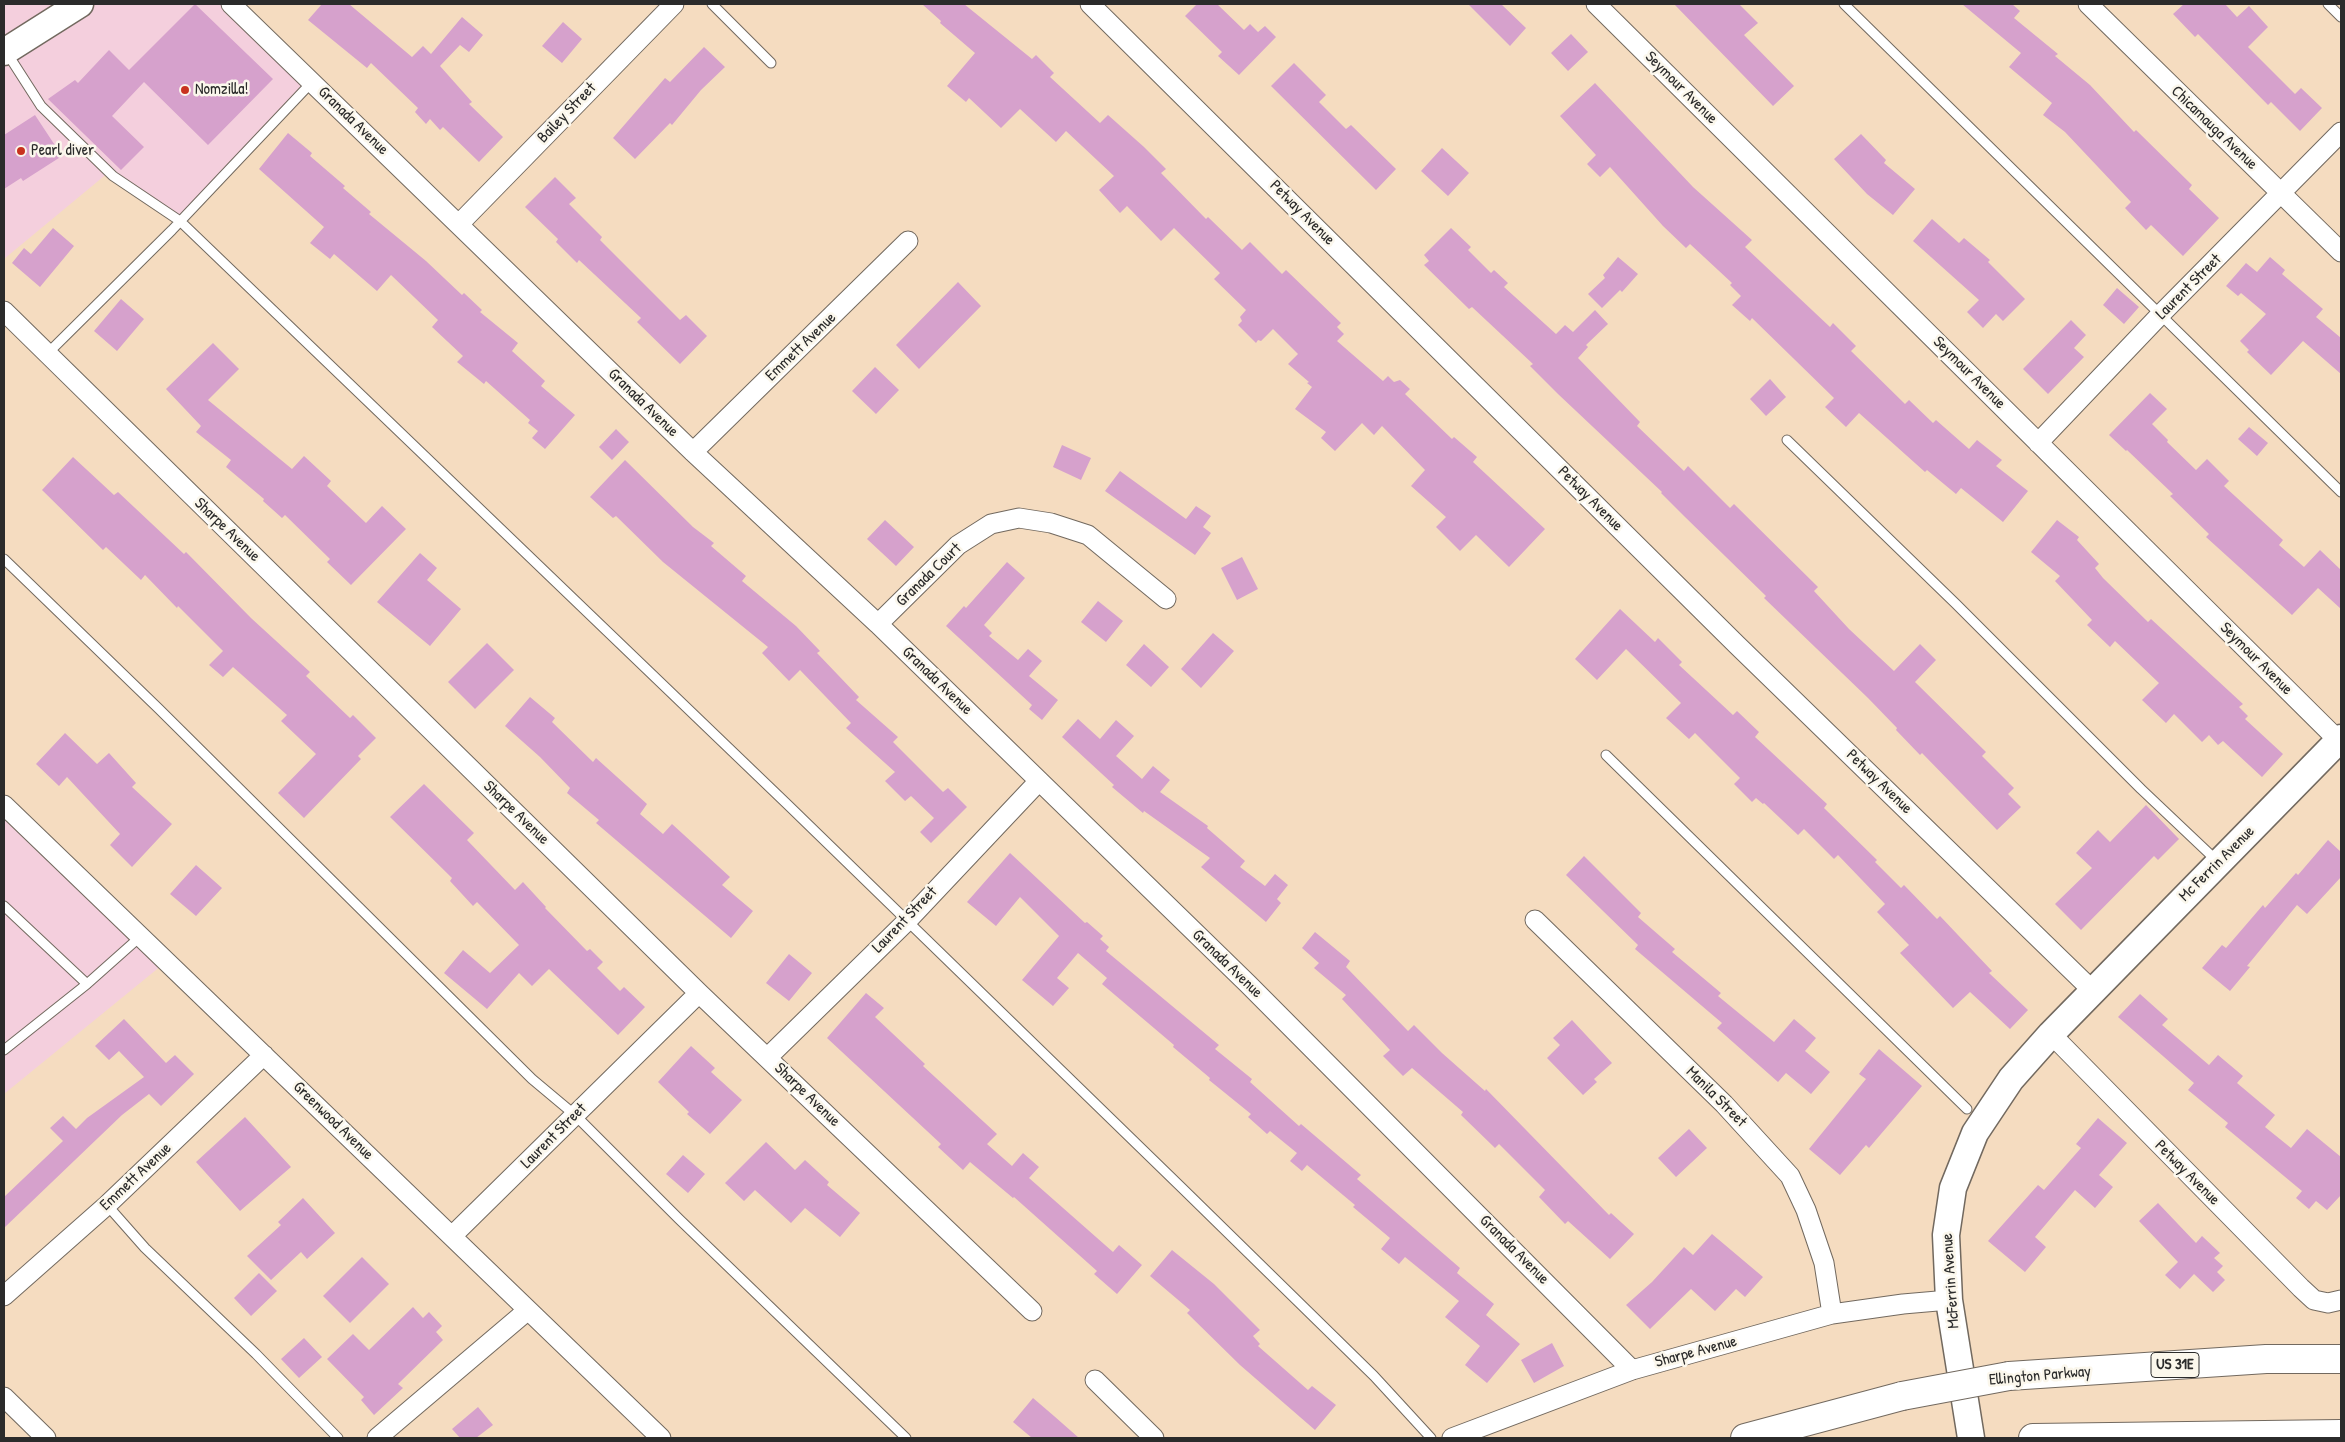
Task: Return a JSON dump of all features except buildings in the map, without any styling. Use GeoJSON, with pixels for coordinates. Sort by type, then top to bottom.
{"type":"FeatureCollection","features":[{"type":"Feature","properties":{"kind":"highway","name":"Ellington Parkway"},"geometry":{"type":"LineString","coordinates":[[1745,1438],[1902,1396],[2009,1376],[2266,1359],[2341,1359]]}},
{"type":"Feature","properties":{"kind":"highway"},"geometry":{"type":"LineString","coordinates":[[2033,1438],[2341,1434]]}},
{"type":"Feature","properties":{"kind":"street"},"geometry":{"type":"LineString","coordinates":[[4,51],[80,4]]}},
{"type":"Feature","properties":{"kind":"street","name":"Granada Avenue"},"geometry":{"type":"LineString","coordinates":[[231,4],[460,223],[693,452],[878,624],[1039,780],[1248,984],[1632,1370]]}},
{"type":"Feature","properties":{"kind":"street","name":"Bailey Street"},"geometry":{"type":"LineString","coordinates":[[460,223],[674,4]]}},
{"type":"Feature","properties":{"kind":"street","name":"Petway Avenue"},"geometry":{"type":"LineString","coordinates":[[1090,4],[1737,645],[2092,990]]}},
{"type":"Feature","properties":{"kind":"street","name":"Seymour Avenue"},"geometry":{"type":"LineString","coordinates":[[1596,4],[2340,741]]}},
{"type":"Feature","properties":{"kind":"street","name":"Chicamauga Avenue"},"geometry":{"type":"LineString","coordinates":[[2088,4],[2341,252]]}},
{"type":"Feature","properties":{"kind":"street","name":"Laurent Street"},"geometry":{"type":"LineString","coordinates":[[2038,443],[2161,314],[2341,132]]}},
{"type":"Feature","properties":{"kind":"street","name":"Emmett Avenue"},"geometry":{"type":"LineString","coordinates":[[693,452],[908,241]]}},
{"type":"Feature","properties":{"kind":"street","name":"Sharpe Avenue"},"geometry":{"type":"LineString","coordinates":[[4,311],[699,993],[1032,1311]]}},
{"type":"Feature","properties":{"kind":"street","name":"Granada Court"},"geometry":{"type":"LineString","coordinates":[[878,624],[958,545],[991,524],[1019,518],[1051,523],[1088,535],[1166,599]]}},
{"type":"Feature","properties":{"kind":"street","name":"Mc Ferrin Avenue"},"geometry":{"type":"LineString","coordinates":[[2092,990],[2340,741]]}},
{"type":"Feature","properties":{"kind":"street","name":"Laurent Street"},"geometry":{"type":"LineString","coordinates":[[768,1057],[906,922],[1039,780]]}},
{"type":"Feature","properties":{"kind":"street","name":"Greenwood Avenue"},"geometry":{"type":"LineString","coordinates":[[4,805],[661,1438]]}},
{"type":"Feature","properties":{"kind":"street","name":"Manila Street"},"geometry":{"type":"LineString","coordinates":[[1535,920],[1724,1104],[1790,1176],[1806,1210],[1824,1264],[1832,1314]]}},
{"type":"Feature","properties":{"kind":"street","name":"McFerrin Avenue"},"geometry":{"type":"LineString","coordinates":[[1971,1438],[1949,1300],[1946,1235],[1953,1188],[1975,1133],[2011,1079],[2092,990]]}},
{"type":"Feature","properties":{"kind":"street","name":"Laurent Street"},"geometry":{"type":"LineString","coordinates":[[452,1236],[699,993]]}},
{"type":"Feature","properties":{"kind":"street","name":"Petway Avenue"},"geometry":{"type":"LineString","coordinates":[[2051,1034],[2301,1288],[2314,1300],[2335,1301]]}},
{"type":"Feature","properties":{"kind":"street","name":"Emmett Avenue"},"geometry":{"type":"LineString","coordinates":[[4,1296],[107,1205],[264,1055]]}},
{"type":"Feature","properties":{"kind":"street","name":"Sharpe Avenue"},"geometry":{"type":"LineString","coordinates":[[1452,1438],[1632,1370],[1832,1314],[1949,1300]]}},
{"type":"Feature","properties":{"kind":"street"},"geometry":{"type":"LineString","coordinates":[[377,1438],[528,1310]]}},
{"type":"Feature","properties":{"kind":"street"},"geometry":{"type":"LineString","coordinates":[[1095,1380],[1154,1438]]}},
{"type":"Feature","properties":{"kind":"street"},"geometry":{"type":"LineString","coordinates":[[4,1398],[46,1438]]}},
{"type":"Feature","properties":{"kind":"lane"},"geometry":{"type":"LineString","coordinates":[[712,4],[771,63]]}},
{"type":"Feature","properties":{"kind":"lane"},"geometry":{"type":"LineString","coordinates":[[1844,4],[2341,492]]}},
{"type":"Feature","properties":{"kind":"lane"},"geometry":{"type":"LineString","coordinates":[[2328,4],[2341,17]]}},
{"type":"Feature","properties":{"kind":"lane"},"geometry":{"type":"LineString","coordinates":[[4,51],[41,106],[48,113],[113,176],[180,221],[788,805],[1374,1376],[1431,1438]]}},
{"type":"Feature","properties":{"kind":"lane"},"geometry":{"type":"LineString","coordinates":[[47,354],[180,221],[312,82]]}},
{"type":"Feature","properties":{"kind":"lane"},"geometry":{"type":"LineString","coordinates":[[1786,440],[2218,862]]}},
{"type":"Feature","properties":{"kind":"lane"},"geometry":{"type":"LineString","coordinates":[[4,559],[160,709],[532,1079],[575,1115],[679,1219],[906,1438]]}},
{"type":"Feature","properties":{"kind":"lane"},"geometry":{"type":"LineString","coordinates":[[1606,755],[1967,1109]]}},
{"type":"Feature","properties":{"kind":"lane"},"geometry":{"type":"LineString","coordinates":[[4,906],[87,984]]}},
{"type":"Feature","properties":{"kind":"lane"},"geometry":{"type":"LineString","coordinates":[[4,1049],[87,984],[141,936]]}},
{"type":"Feature","properties":{"kind":"lane"},"geometry":{"type":"LineString","coordinates":[[107,1205],[146,1248],[256,1354],[338,1438]]}},
{"type":"Feature","properties":{"kind":"shaded area"},"geometry":{"type":"Polygon","coordinates":[[[4,4],[231,4],[313,82],[180,221],[109,172],[4,259],[4,4]]]}},
{"type":"Feature","properties":{"kind":"shaded area"},"geometry":{"type":"Polygon","coordinates":[[[4,805],[167,961],[4,1094],[4,805]]]}},
{"type":"Feature","properties":{"kind":"place","name":"Nomzilla!"},"geometry":{"type":"Point","coordinates":[185,90]}},
{"type":"Feature","properties":{"kind":"place","name":"Pearl diver"},"geometry":{"type":"Point","coordinates":[21,151]}}]}
